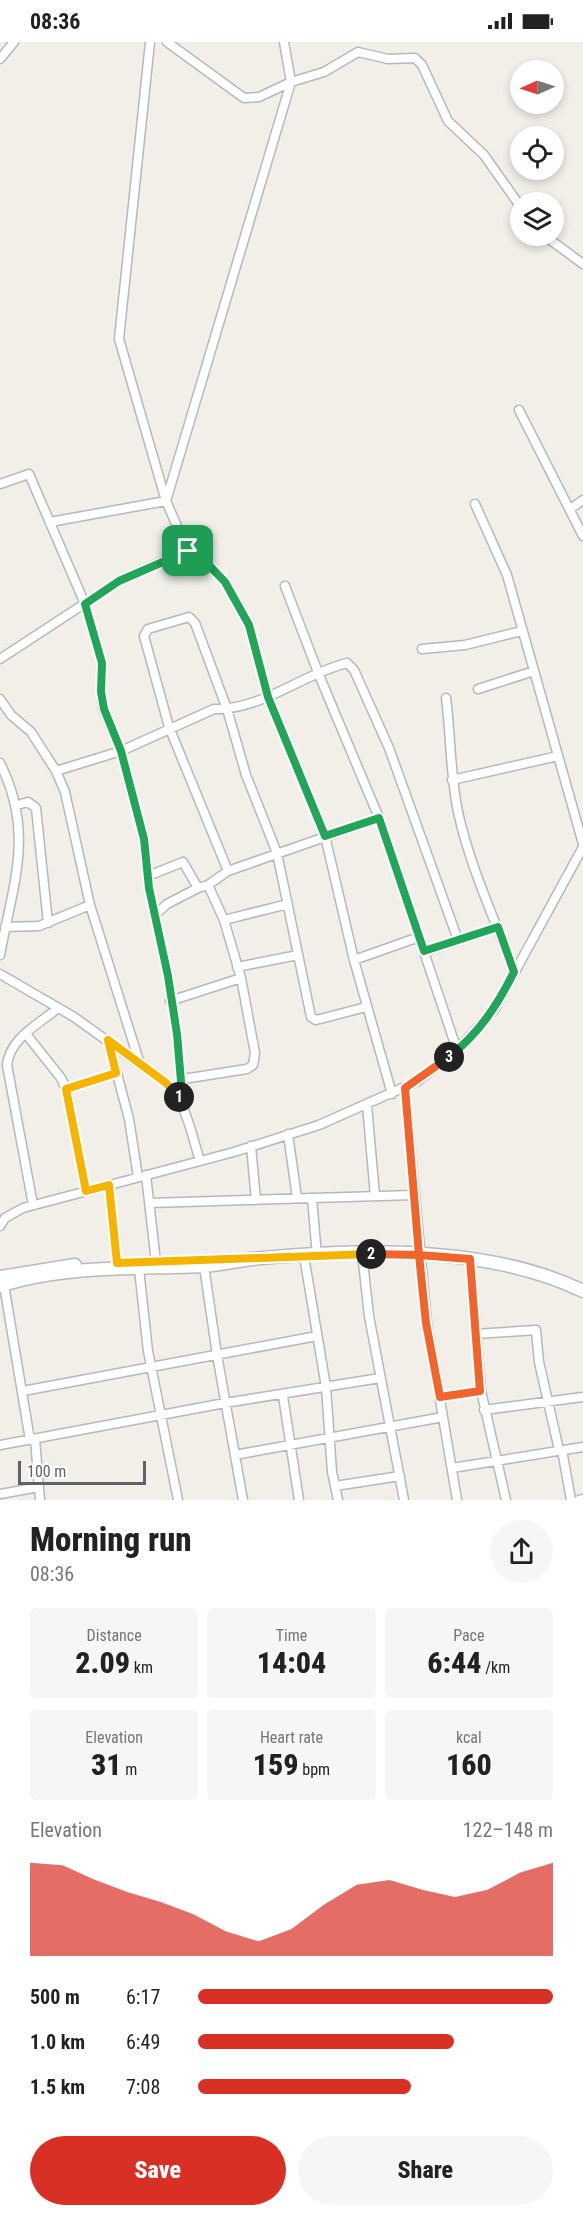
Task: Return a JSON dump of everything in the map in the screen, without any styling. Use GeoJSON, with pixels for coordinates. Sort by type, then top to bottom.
{"type":"FeatureCollection","features":[{"type":"Feature","properties":{"kind":"main road"},"geometry":{"type":"LineString","coordinates":[[1,1282],[50,1276],[362,1253],[470,1259],[523,1270],[583,1292]]}},
{"type":"Feature","properties":{"kind":"main road"},"geometry":{"type":"LineString","coordinates":[[1,1282],[54,1266],[235,1257],[250,1260]]}},
{"type":"Feature","properties":{"kind":"street"},"geometry":{"type":"LineString","coordinates":[[0,59],[14,42]]}},
{"type":"Feature","properties":{"kind":"street"},"geometry":{"type":"LineString","coordinates":[[150,42],[119,339],[166,501],[188,551],[204,560],[225,582],[239,608],[252,637],[268,697],[325,836],[366,1007],[392,1094]]}},
{"type":"Feature","properties":{"kind":"street"},"geometry":{"type":"LineString","coordinates":[[167,42],[244,98],[259,97],[291,82],[324,72],[358,52],[388,59],[415,58],[422,65],[448,121],[484,155],[510,193]]}},
{"type":"Feature","properties":{"kind":"street"},"geometry":{"type":"LineString","coordinates":[[166,501],[291,82],[284,42]]}},
{"type":"Feature","properties":{"kind":"street"},"geometry":{"type":"LineString","coordinates":[[559,246],[583,264]]}},
{"type":"Feature","properties":{"kind":"street"},"geometry":{"type":"LineString","coordinates":[[519,410],[583,536]]}},
{"type":"Feature","properties":{"kind":"street"},"geometry":{"type":"LineString","coordinates":[[0,484],[29,474],[85,604],[102,663],[101,692],[104,709],[121,751],[144,839],[147,876],[156,914],[183,1079],[183,1105]]}},
{"type":"Feature","properties":{"kind":"street"},"geometry":{"type":"LineString","coordinates":[[570,509],[583,500]]}},
{"type":"Feature","properties":{"kind":"street"},"geometry":{"type":"LineString","coordinates":[[50,522],[166,501]]}},
{"type":"Feature","properties":{"kind":"street"},"geometry":{"type":"LineString","coordinates":[[0,1226],[13,1213],[33,1205],[251,1146],[327,1122],[367,1105],[405,1088],[457,1050],[494,1010],[583,846],[507,575],[475,504]]}},
{"type":"Feature","properties":{"kind":"street"},"geometry":{"type":"LineString","coordinates":[[0,659],[119,581],[188,551]]}},
{"type":"Feature","properties":{"kind":"street"},"geometry":{"type":"LineString","coordinates":[[285,586],[319,675],[379,818],[457,1050]]}},
{"type":"Feature","properties":{"kind":"street"},"geometry":{"type":"LineString","coordinates":[[228,871],[169,727],[144,636],[148,629],[182,617],[189,617],[195,623],[227,709],[246,775],[277,853],[314,1020],[366,1007]]}},
{"type":"Feature","properties":{"kind":"street"},"geometry":{"type":"LineString","coordinates":[[422,649],[465,645],[522,631]]}},
{"type":"Feature","properties":{"kind":"street"},"geometry":{"type":"LineString","coordinates":[[56,771],[121,751],[169,727],[214,709],[227,709],[268,697],[347,663],[354,670],[390,748],[458,940]]}},
{"type":"Feature","properties":{"kind":"street"},"geometry":{"type":"LineString","coordinates":[[478,689],[534,671]]}},
{"type":"Feature","properties":{"kind":"street"},"geometry":{"type":"LineString","coordinates":[[446,698],[451,733],[452,780],[466,843],[514,972]]}},
{"type":"Feature","properties":{"kind":"street"},"geometry":{"type":"LineString","coordinates":[[0,699],[11,715],[31,732],[56,771],[65,792],[90,904],[139,1061]]}},
{"type":"Feature","properties":{"kind":"street"},"geometry":{"type":"LineString","coordinates":[[452,780],[558,756]]}},
{"type":"Feature","properties":{"kind":"street"},"geometry":{"type":"LineString","coordinates":[[0,763],[17,805],[19,850],[0,956]]}},
{"type":"Feature","properties":{"kind":"street"},"geometry":{"type":"LineString","coordinates":[[17,805],[28,802],[36,808],[48,923]]}},
{"type":"Feature","properties":{"kind":"street"},"geometry":{"type":"LineString","coordinates":[[156,914],[167,904],[208,885],[228,871],[379,818]]}},
{"type":"Feature","properties":{"kind":"street"},"geometry":{"type":"LineString","coordinates":[[147,876],[183,862],[198,888]]}},
{"type":"Feature","properties":{"kind":"street"},"geometry":{"type":"LineString","coordinates":[[183,1079],[247,1069],[253,1065],[255,1053],[241,978],[224,920],[208,885]]}},
{"type":"Feature","properties":{"kind":"street"},"geometry":{"type":"LineString","coordinates":[[5,927],[48,923],[90,904]]}},
{"type":"Feature","properties":{"kind":"street"},"geometry":{"type":"LineString","coordinates":[[224,920],[288,904]]}},
{"type":"Feature","properties":{"kind":"street"},"geometry":{"type":"LineString","coordinates":[[424,951],[498,927]]}},
{"type":"Feature","properties":{"kind":"street"},"geometry":{"type":"LineString","coordinates":[[354,960],[419,937]]}},
{"type":"Feature","properties":{"kind":"street"},"geometry":{"type":"LineString","coordinates":[[237,967],[298,955]]}},
{"type":"Feature","properties":{"kind":"street"},"geometry":{"type":"LineString","coordinates":[[0,974],[108,1040],[166,1083],[178,1095],[183,1105],[200,1161]]}},
{"type":"Feature","properties":{"kind":"street"},"geometry":{"type":"LineString","coordinates":[[171,1001],[241,978]]}},
{"type":"Feature","properties":{"kind":"street"},"geometry":{"type":"LineString","coordinates":[[33,1205],[7,1065],[9,1052],[26,1034],[58,1008]]}},
{"type":"Feature","properties":{"kind":"street"},"geometry":{"type":"LineString","coordinates":[[26,1034],[61,1078],[66,1089],[86,1191]]}},
{"type":"Feature","properties":{"kind":"street"},"geometry":{"type":"LineString","coordinates":[[108,1040],[150,1203],[156,1262]]}},
{"type":"Feature","properties":{"kind":"street"},"geometry":{"type":"LineString","coordinates":[[66,1089],[116,1073]]}},
{"type":"Feature","properties":{"kind":"street"},"geometry":{"type":"LineString","coordinates":[[0,1084],[11,1086]]}},
{"type":"Feature","properties":{"kind":"street"},"geometry":{"type":"LineString","coordinates":[[405,1088],[426,1323],[457,1500]]}},
{"type":"Feature","properties":{"kind":"street"},"geometry":{"type":"LineString","coordinates":[[367,1105],[375,1196]]}},
{"type":"Feature","properties":{"kind":"street"},"geometry":{"type":"LineString","coordinates":[[288,1134],[297,1198]]}},
{"type":"Feature","properties":{"kind":"street"},"geometry":{"type":"LineString","coordinates":[[251,1146],[256,1200]]}},
{"type":"Feature","properties":{"kind":"street"},"geometry":{"type":"LineString","coordinates":[[109,1185],[117,1263]]}},
{"type":"Feature","properties":{"kind":"street"},"geometry":{"type":"LineString","coordinates":[[150,1203],[414,1195]]}},
{"type":"Feature","properties":{"kind":"street"},"geometry":{"type":"LineString","coordinates":[[312,1198],[317,1256]]}},
{"type":"Feature","properties":{"kind":"street"},"geometry":{"type":"LineString","coordinates":[[362,1253],[369,1316],[404,1500]]}},
{"type":"Feature","properties":{"kind":"street"},"geometry":{"type":"LineString","coordinates":[[304,1256],[326,1387],[338,1500]]}},
{"type":"Feature","properties":{"kind":"street"},"geometry":{"type":"LineString","coordinates":[[470,1259],[480,1391],[506,1500]]}},
{"type":"Feature","properties":{"kind":"street"},"geometry":{"type":"LineString","coordinates":[[204,1266],[217,1355],[243,1500]]}},
{"type":"Feature","properties":{"kind":"street"},"geometry":{"type":"LineString","coordinates":[[139,1269],[151,1367],[178,1500]]}},
{"type":"Feature","properties":{"kind":"street"},"geometry":{"type":"LineString","coordinates":[[1,1282],[32,1440],[40,1500]]}},
{"type":"Feature","properties":{"kind":"street"},"geometry":{"type":"LineString","coordinates":[[476,1334],[536,1330],[539,1362],[571,1500]]}},
{"type":"Feature","properties":{"kind":"street"},"geometry":{"type":"LineString","coordinates":[[23,1391],[317,1336]]}},
{"type":"Feature","properties":{"kind":"street"},"geometry":{"type":"LineString","coordinates":[[0,1445],[225,1403],[283,1396],[380,1378]]}},
{"type":"Feature","properties":{"kind":"street"},"geometry":{"type":"LineString","coordinates":[[440,1397],[480,1391]]}},
{"type":"Feature","properties":{"kind":"street"},"geometry":{"type":"LineString","coordinates":[[283,1396],[299,1500]]}},
{"type":"Feature","properties":{"kind":"street"},"geometry":{"type":"LineString","coordinates":[[484,1410],[583,1397]]}},
{"type":"Feature","properties":{"kind":"street"},"geometry":{"type":"LineString","coordinates":[[235,1455],[290,1443],[443,1417]]}},
{"type":"Feature","properties":{"kind":"street"},"geometry":{"type":"LineString","coordinates":[[452,1468],[583,1447]]}},
{"type":"Feature","properties":{"kind":"street"},"geometry":{"type":"LineString","coordinates":[[335,1486],[400,1476]]}},
{"type":"Feature","properties":{"kind":"street"},"geometry":{"type":"LineString","coordinates":[[0,1494],[39,1487]]}},
{"type":"Feature","properties":{"kind":"route"},"geometry":{"type":"LineString","coordinates":[[188,551],[119,581],[85,604],[102,663],[101,692],[104,709],[121,751],[144,839],[151,901],[156,914],[168,976],[183,1079],[183,1105],[178,1095],[166,1083],[108,1040],[116,1073],[66,1089],[86,1191],[109,1185],[117,1263],[235,1257],[250,1260],[362,1253],[419,1255],[426,1323],[440,1397],[480,1391],[470,1259],[419,1255],[405,1088],[428,1074],[481,1027],[494,1010],[514,972],[498,927],[424,951],[379,818],[325,836],[268,697],[260,659],[249,625],[225,582],[204,560],[188,551]]}}]}
